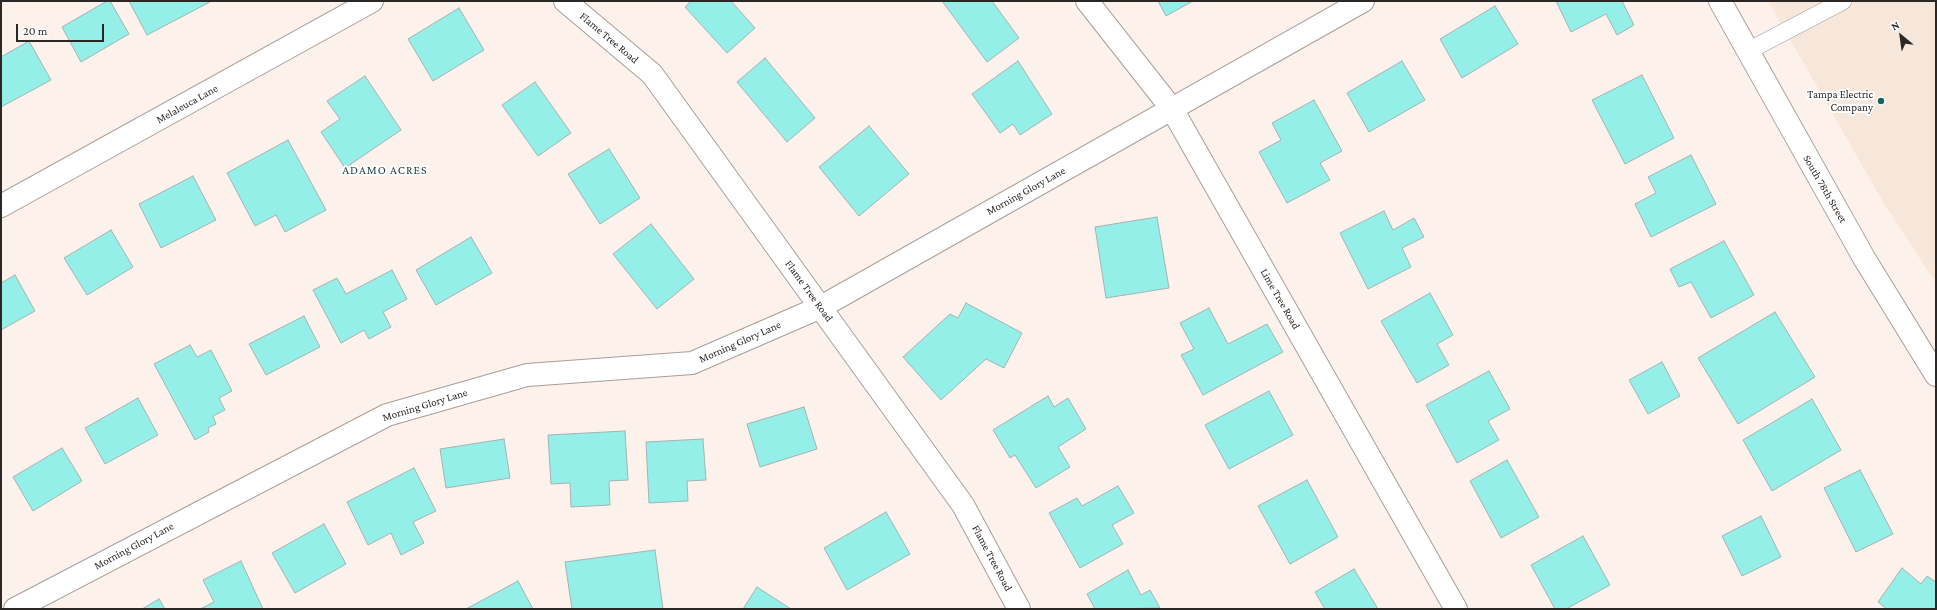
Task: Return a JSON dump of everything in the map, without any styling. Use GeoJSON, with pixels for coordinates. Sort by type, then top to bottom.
{"type":"FeatureCollection","features":[{"type":"Feature","properties":{"kind":"street","name":"Melaleuca Lane"},"geometry":{"type":"LineString","coordinates":[[1,206],[372,1]]}},
{"type":"Feature","properties":{"kind":"street","name":"Flame Tree Road"},"geometry":{"type":"LineString","coordinates":[[565,1],[652,74],[963,505],[1019,609]]}},
{"type":"Feature","properties":{"kind":"street","name":"Lime Tree Road"},"geometry":{"type":"LineString","coordinates":[[1087,1],[1172,109],[1456,609]]}},
{"type":"Feature","properties":{"kind":"street","name":"Morning Glory Lane"},"geometry":{"type":"LineString","coordinates":[[14,609],[387,415],[527,375],[692,363],[821,307],[1363,1]]}},
{"type":"Feature","properties":{"kind":"street","name":"South 78th Street"},"geometry":{"type":"LineString","coordinates":[[1720,1],[1864,258],[1936,375]]}},
{"type":"Feature","properties":{"kind":"lane"},"geometry":{"type":"LineString","coordinates":[[1748,52],[1843,1]]}},
{"type":"Feature","properties":{"kind":"shaded area","name":"Tampa Electric Company"},"geometry":{"type":"Polygon","coordinates":[[[1768,1],[1936,1],[1936,283],[1883,202],[1768,1]]]}},
{"type":"Feature","properties":{"kind":"building"},"geometry":{"type":"Polygon","coordinates":[[[107,1],[110,1],[129,34],[81,62],[62,27],[107,1]]]}},
{"type":"Feature","properties":{"kind":"building"},"geometry":{"type":"Polygon","coordinates":[[[129,1],[210,1],[210,2],[147,35],[129,1]]]}},
{"type":"Feature","properties":{"kind":"building"},"geometry":{"type":"Polygon","coordinates":[[[691,1],[731,1],[755,28],[727,53],[685,7],[691,1]]]}},
{"type":"Feature","properties":{"kind":"building"},"geometry":{"type":"Polygon","coordinates":[[[942,1],[992,1],[1019,38],[987,62],[942,1]]]}},
{"type":"Feature","properties":{"kind":"building"},"geometry":{"type":"Polygon","coordinates":[[[1158,1],[1193,1],[1166,16],[1158,1]]]}},
{"type":"Feature","properties":{"kind":"building"},"geometry":{"type":"Polygon","coordinates":[[[1556,1],[1622,1],[1634,25],[1617,35],[1606,14],[1571,32],[1556,1]]]}},
{"type":"Feature","properties":{"kind":"building"},"geometry":{"type":"Polygon","coordinates":[[[1495,6],[1518,44],[1462,78],[1440,39],[1495,6]]]}},
{"type":"Feature","properties":{"kind":"building"},"geometry":{"type":"Polygon","coordinates":[[[459,8],[484,50],[433,81],[408,39],[459,8]]]}},
{"type":"Feature","properties":{"kind":"building"},"geometry":{"type":"Polygon","coordinates":[[[29,41],[51,80],[1,107],[1,57],[29,41]]]}},
{"type":"Feature","properties":{"kind":"building"},"geometry":{"type":"Polygon","coordinates":[[[765,58],[815,118],[787,142],[737,82],[765,58]]]}},
{"type":"Feature","properties":{"kind":"building"},"geometry":{"type":"Polygon","coordinates":[[[1018,61],[1052,114],[1020,135],[1013,124],[1000,133],[972,94],[1018,61]]]}},
{"type":"Feature","properties":{"kind":"building"},"geometry":{"type":"Polygon","coordinates":[[[1402,61],[1425,100],[1369,132],[1347,93],[1402,61]]]}},
{"type":"Feature","properties":{"kind":"building"},"geometry":{"type":"Polygon","coordinates":[[[1642,75],[1674,138],[1625,164],[1592,100],[1642,75]]]}},
{"type":"Feature","properties":{"kind":"building"},"geometry":{"type":"Polygon","coordinates":[[[365,76],[401,130],[345,168],[321,132],[340,119],[327,101],[365,76]]]}},
{"type":"Feature","properties":{"kind":"building"},"geometry":{"type":"Polygon","coordinates":[[[535,82],[571,133],[538,156],[502,105],[535,82]]]}},
{"type":"Feature","properties":{"kind":"building"},"geometry":{"type":"Polygon","coordinates":[[[1314,100],[1342,151],[1320,163],[1330,180],[1287,203],[1259,152],[1281,140],[1272,123],[1314,100]]]}},
{"type":"Feature","properties":{"kind":"building"},"geometry":{"type":"Polygon","coordinates":[[[869,126],[909,174],[859,216],[819,167],[869,126]]]}},
{"type":"Feature","properties":{"kind":"building"},"geometry":{"type":"Polygon","coordinates":[[[288,140],[326,210],[285,232],[276,215],[255,226],[227,173],[288,140]]]}},
{"type":"Feature","properties":{"kind":"building"},"geometry":{"type":"Polygon","coordinates":[[[609,149],[640,198],[600,224],[568,174],[609,149]]]}},
{"type":"Feature","properties":{"kind":"building"},"geometry":{"type":"Polygon","coordinates":[[[1691,155],[1716,204],[1651,237],[1635,204],[1656,193],[1648,177],[1691,155]]]}},
{"type":"Feature","properties":{"kind":"building"},"geometry":{"type":"Polygon","coordinates":[[[193,176],[216,220],[161,248],[139,204],[193,176]]]}},
{"type":"Feature","properties":{"kind":"building"},"geometry":{"type":"Polygon","coordinates":[[[1384,211],[1393,230],[1414,218],[1424,237],[1402,248],[1411,267],[1368,289],[1340,233],[1384,211]]]}},
{"type":"Feature","properties":{"kind":"building"},"geometry":{"type":"Polygon","coordinates":[[[1157,217],[1169,288],[1106,298],[1095,227],[1157,217]]]}},
{"type":"Feature","properties":{"kind":"building"},"geometry":{"type":"Polygon","coordinates":[[[651,224],[694,279],[657,309],[613,254],[651,224]]]}},
{"type":"Feature","properties":{"kind":"building"},"geometry":{"type":"Polygon","coordinates":[[[111,230],[133,267],[87,295],[64,258],[111,230]]]}},
{"type":"Feature","properties":{"kind":"building"},"geometry":{"type":"Polygon","coordinates":[[[471,237],[492,273],[436,305],[416,270],[471,237]]]}},
{"type":"Feature","properties":{"kind":"building"},"geometry":{"type":"Polygon","coordinates":[[[1724,241],[1754,295],[1711,318],[1691,282],[1679,287],[1670,269],[1724,241]]]}},
{"type":"Feature","properties":{"kind":"building"},"geometry":{"type":"Polygon","coordinates":[[[392,270],[407,299],[383,312],[391,327],[369,339],[364,330],[341,343],[313,290],[337,278],[346,294],[392,270]]]}},
{"type":"Feature","properties":{"kind":"building"},"geometry":{"type":"Polygon","coordinates":[[[15,275],[35,311],[1,330],[1,283],[15,275]]]}},
{"type":"Feature","properties":{"kind":"building"},"geometry":{"type":"Polygon","coordinates":[[[1430,293],[1453,335],[1437,344],[1449,365],[1417,383],[1381,321],[1430,293]]]}},
{"type":"Feature","properties":{"kind":"building"},"geometry":{"type":"Polygon","coordinates":[[[966,303],[1022,333],[1004,368],[986,359],[941,400],[903,357],[950,314],[958,318],[966,303]]]}},
{"type":"Feature","properties":{"kind":"building"},"geometry":{"type":"Polygon","coordinates":[[[1209,308],[1228,344],[1267,324],[1283,352],[1203,395],[1181,355],[1194,349],[1180,323],[1209,308]]]}},
{"type":"Feature","properties":{"kind":"building"},"geometry":{"type":"Polygon","coordinates":[[[1775,312],[1815,377],[1738,424],[1698,358],[1775,312]]]}},
{"type":"Feature","properties":{"kind":"building"},"geometry":{"type":"Polygon","coordinates":[[[304,316],[320,347],[266,375],[249,344],[304,316]]]}},
{"type":"Feature","properties":{"kind":"building"},"geometry":{"type":"Polygon","coordinates":[[[190,345],[197,357],[211,350],[232,391],[219,398],[225,410],[213,416],[216,424],[208,428],[209,432],[195,440],[154,364],[190,345]]]}},
{"type":"Feature","properties":{"kind":"building"},"geometry":{"type":"Polygon","coordinates":[[[1662,362],[1680,396],[1648,414],[1629,380],[1662,362]]]}},
{"type":"Feature","properties":{"kind":"building"},"geometry":{"type":"Polygon","coordinates":[[[1489,371],[1510,409],[1488,421],[1499,440],[1457,463],[1426,405],[1489,371]]]}},
{"type":"Feature","properties":{"kind":"building"},"geometry":{"type":"Polygon","coordinates":[[[1269,391],[1293,435],[1229,469],[1205,425],[1269,391]]]}},
{"type":"Feature","properties":{"kind":"building"},"geometry":{"type":"Polygon","coordinates":[[[1048,396],[1054,407],[1068,398],[1086,429],[1058,447],[1070,467],[1036,488],[1015,455],[1010,458],[993,430],[1048,396]]]}},
{"type":"Feature","properties":{"kind":"building"},"geometry":{"type":"Polygon","coordinates":[[[138,398],[158,435],[105,464],[85,428],[138,398]]]}},
{"type":"Feature","properties":{"kind":"building"},"geometry":{"type":"Polygon","coordinates":[[[1812,399],[1841,450],[1772,491],[1743,440],[1812,399]]]}},
{"type":"Feature","properties":{"kind":"building"},"geometry":{"type":"Polygon","coordinates":[[[804,407],[817,449],[760,467],[747,424],[804,407]]]}},
{"type":"Feature","properties":{"kind":"building"},"geometry":{"type":"Polygon","coordinates":[[[625,431],[628,480],[609,481],[610,505],[571,507],[570,483],[551,484],[548,435],[625,431]]]}},
{"type":"Feature","properties":{"kind":"building"},"geometry":{"type":"Polygon","coordinates":[[[504,439],[510,478],[446,488],[440,449],[504,439]]]}},
{"type":"Feature","properties":{"kind":"building"},"geometry":{"type":"Polygon","coordinates":[[[703,439],[706,480],[687,481],[688,501],[649,503],[646,442],[703,439]]]}},
{"type":"Feature","properties":{"kind":"building"},"geometry":{"type":"Polygon","coordinates":[[[62,448],[82,481],[33,511],[13,477],[62,448]]]}},
{"type":"Feature","properties":{"kind":"building"},"geometry":{"type":"Polygon","coordinates":[[[1507,460],[1539,517],[1501,538],[1470,481],[1507,460]]]}},
{"type":"Feature","properties":{"kind":"building"},"geometry":{"type":"Polygon","coordinates":[[[414,468],[436,511],[413,522],[424,543],[401,555],[391,533],[368,545],[347,502],[414,468]]]}},
{"type":"Feature","properties":{"kind":"building"},"geometry":{"type":"Polygon","coordinates":[[[1860,470],[1893,534],[1856,552],[1824,488],[1860,470]]]}},
{"type":"Feature","properties":{"kind":"building"},"geometry":{"type":"Polygon","coordinates":[[[1307,480],[1338,537],[1290,564],[1258,506],[1307,480]]]}},
{"type":"Feature","properties":{"kind":"building"},"geometry":{"type":"Polygon","coordinates":[[[1118,486],[1134,513],[1112,525],[1123,544],[1080,568],[1049,513],[1077,498],[1082,506],[1118,486]]]}},
{"type":"Feature","properties":{"kind":"building"},"geometry":{"type":"Polygon","coordinates":[[[886,512],[910,554],[847,590],[824,548],[886,512]]]}},
{"type":"Feature","properties":{"kind":"building"},"geometry":{"type":"Polygon","coordinates":[[[1761,516],[1781,557],[1742,576],[1722,536],[1761,516]]]}},
{"type":"Feature","properties":{"kind":"building"},"geometry":{"type":"Polygon","coordinates":[[[324,524],[346,564],[295,593],[272,553],[324,524]]]}},
{"type":"Feature","properties":{"kind":"building"},"geometry":{"type":"Polygon","coordinates":[[[1583,536],[1610,585],[1566,609],[1555,609],[1531,565],[1583,536]]]}},
{"type":"Feature","properties":{"kind":"building"},"geometry":{"type":"Polygon","coordinates":[[[655,550],[663,609],[572,609],[565,562],[655,550]]]}},
{"type":"Feature","properties":{"kind":"building"},"geometry":{"type":"Polygon","coordinates":[[[241,561],[263,609],[200,609],[214,602],[203,580],[241,561]]]}},
{"type":"Feature","properties":{"kind":"building"},"geometry":{"type":"Polygon","coordinates":[[[1902,568],[1921,584],[1927,576],[1936,582],[1936,609],[1887,609],[1878,602],[1902,568]]]}},
{"type":"Feature","properties":{"kind":"building"},"geometry":{"type":"Polygon","coordinates":[[[1354,569],[1378,609],[1325,609],[1315,592],[1354,569]]]}},
{"type":"Feature","properties":{"kind":"building"},"geometry":{"type":"Polygon","coordinates":[[[1128,570],[1141,595],[1150,590],[1160,608],[1095,609],[1087,594],[1128,570]]]}},
{"type":"Feature","properties":{"kind":"building"},"geometry":{"type":"Polygon","coordinates":[[[518,581],[533,609],[466,609],[518,581]]]}},
{"type":"Feature","properties":{"kind":"building"},"geometry":{"type":"Polygon","coordinates":[[[757,587],[791,609],[743,609],[757,587]]]}},
{"type":"Feature","properties":{"kind":"building"},"geometry":{"type":"Polygon","coordinates":[[[159,599],[165,609],[142,609],[159,599]]]}},
{"type":"Feature","properties":{"kind":"place","name":"Tampa Electric Company"},"geometry":{"type":"Point","coordinates":[1881,101]}},
{"type":"Feature","properties":{"kind":"district","name":"ADAMO ACRES"},"geometry":{"type":"Point","coordinates":[385,170]}}]}
